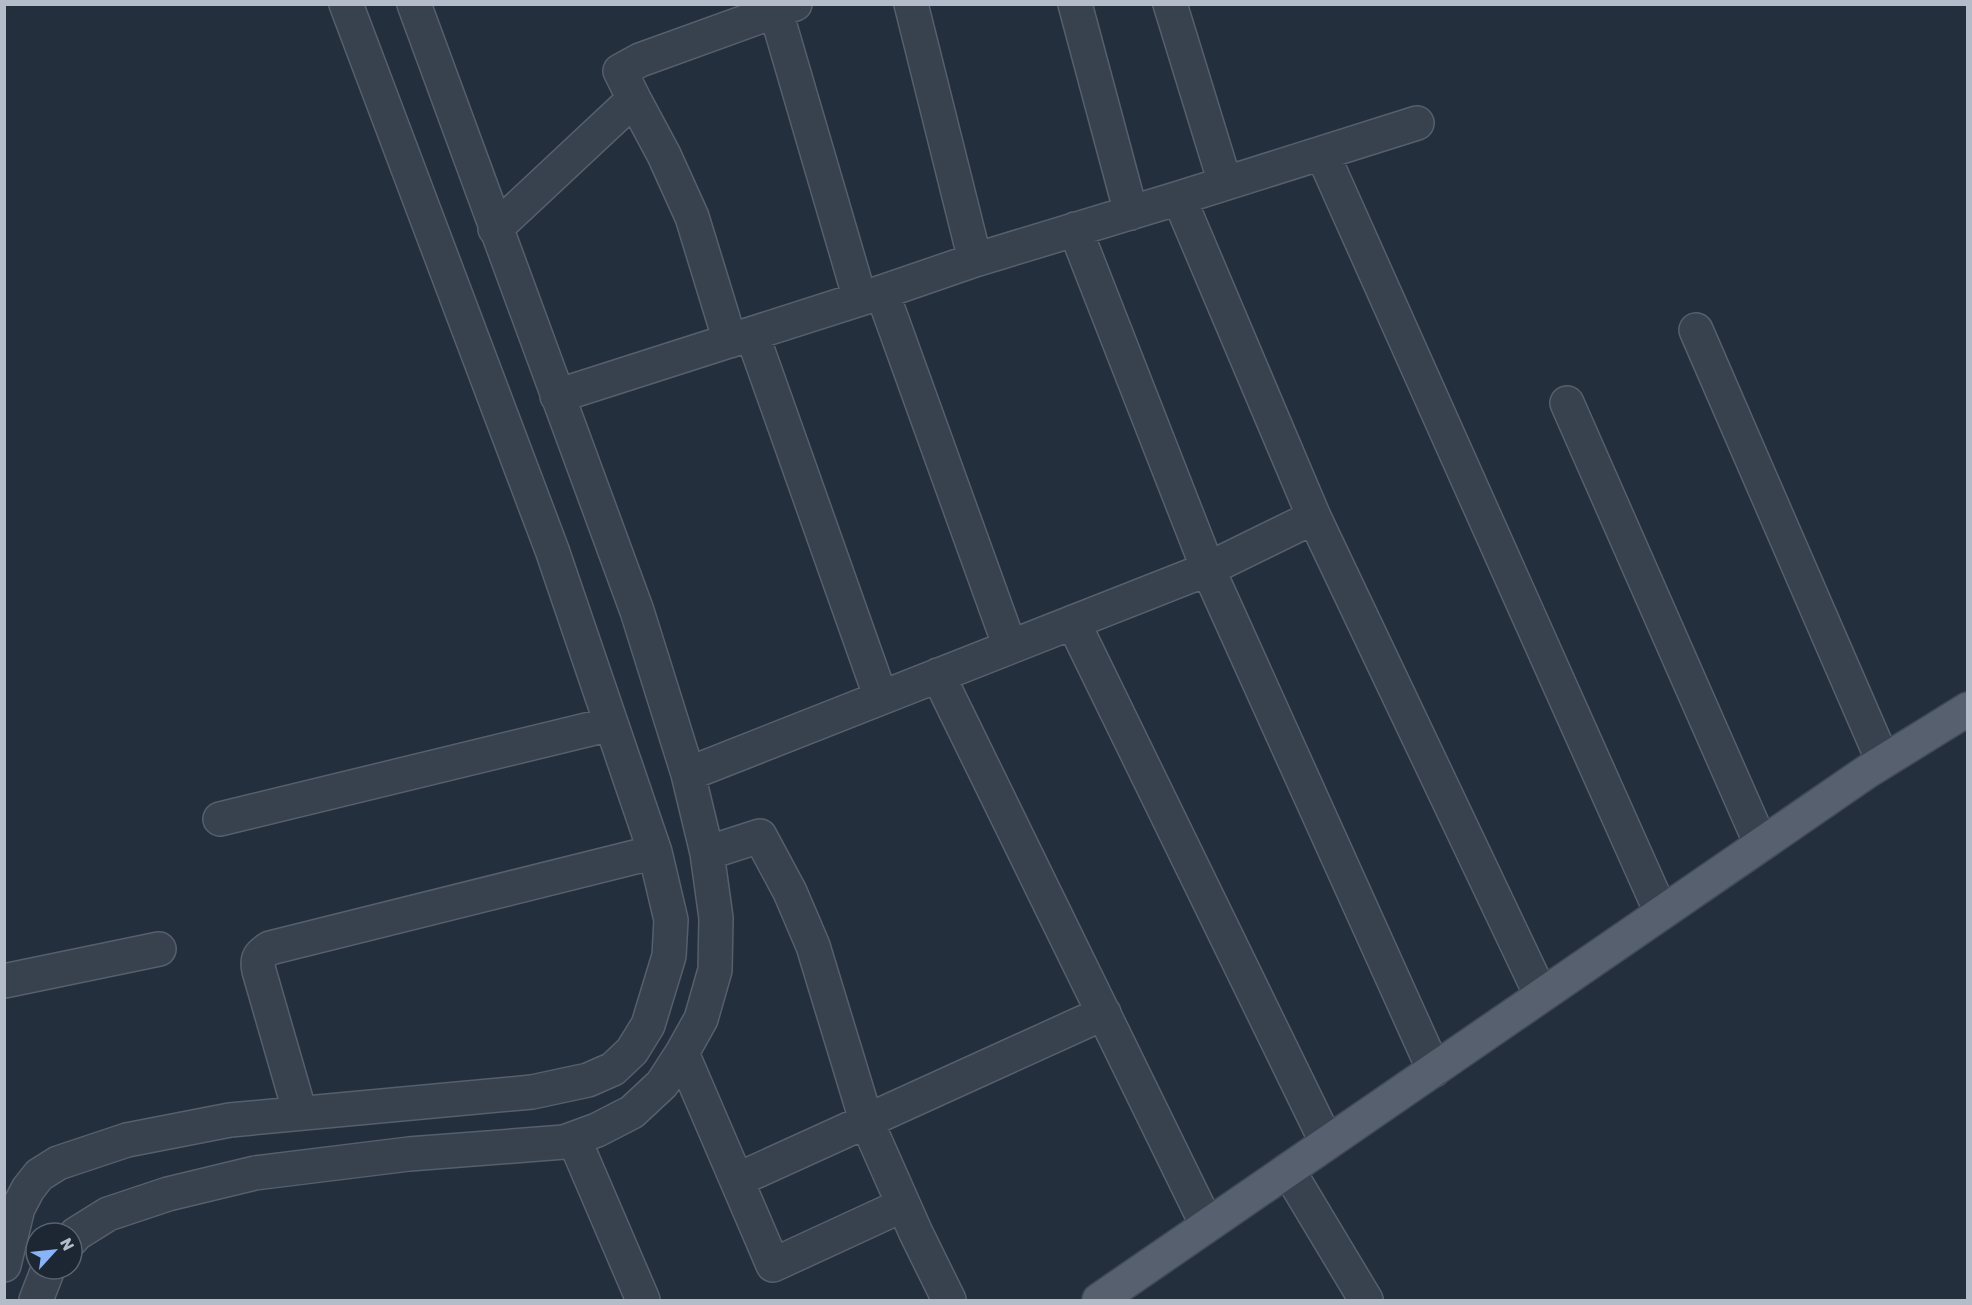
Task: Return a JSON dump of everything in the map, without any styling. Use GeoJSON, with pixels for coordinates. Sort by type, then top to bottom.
{"type":"FeatureCollection","features":[{"type":"Feature","properties":{"kind":"main road"},"geometry":{"type":"LineString","coordinates":[[1099,1300],[1882,761],[1968,709]]}},
{"type":"Feature","properties":{"kind":"street"},"geometry":{"type":"LineString","coordinates":[[4,1265],[18,1208],[16,1189],[58,1162],[127,1140],[230,1120],[532,1092],[588,1080],[613,1069],[632,1051],[648,1025],[669,957],[671,921],[655,852],[552,550],[346,4]]}},
{"type":"Feature","properties":{"kind":"street"},"geometry":{"type":"LineString","coordinates":[[84,1229],[108,1214],[168,1194],[255,1173],[409,1154],[564,1142],[597,1130],[632,1112],[662,1084],[701,1019],[715,970],[716,918],[707,853],[688,774],[637,611],[414,4]]}},
{"type":"Feature","properties":{"kind":"street"},"geometry":{"type":"LineString","coordinates":[[911,4],[975,260]]}},
{"type":"Feature","properties":{"kind":"street"},"geometry":{"type":"LineString","coordinates":[[1075,4],[1131,213]]}},
{"type":"Feature","properties":{"kind":"street"},"geometry":{"type":"LineString","coordinates":[[1170,4],[1225,183]]}},
{"type":"Feature","properties":{"kind":"street"},"geometry":{"type":"LineString","coordinates":[[881,698],[692,217],[664,154],[620,71],[640,60],[786,8],[871,296],[1010,647]]}},
{"type":"Feature","properties":{"kind":"street"},"geometry":{"type":"LineString","coordinates":[[495,229],[634,99]]}},
{"type":"Feature","properties":{"kind":"street"},"geometry":{"type":"LineString","coordinates":[[557,396],[871,296],[975,260],[1417,123]]}},
{"type":"Feature","properties":{"kind":"street"},"geometry":{"type":"LineString","coordinates":[[1322,153],[1661,912]]}},
{"type":"Feature","properties":{"kind":"street"},"geometry":{"type":"LineString","coordinates":[[1179,198],[1314,517],[1541,995]]}},
{"type":"Feature","properties":{"kind":"street"},"geometry":{"type":"LineString","coordinates":[[1075,229],[1208,569],[1434,1071]]}},
{"type":"Feature","properties":{"kind":"street"},"geometry":{"type":"LineString","coordinates":[[1696,330],[1882,761]]}},
{"type":"Feature","properties":{"kind":"street"},"geometry":{"type":"LineString","coordinates":[[1567,402],[1761,844]]}},
{"type":"Feature","properties":{"kind":"street"},"geometry":{"type":"LineString","coordinates":[[688,774],[1208,569],[1314,517]]}},
{"type":"Feature","properties":{"kind":"street"},"geometry":{"type":"LineString","coordinates":[[1073,622],[1327,1143]]}},
{"type":"Feature","properties":{"kind":"street"},"geometry":{"type":"LineString","coordinates":[[938,675],[1207,1225]]}},
{"type":"Feature","properties":{"kind":"street"},"geometry":{"type":"LineString","coordinates":[[220,819],[611,724]]}},
{"type":"Feature","properties":{"kind":"street"},"geometry":{"type":"LineString","coordinates":[[707,853],[760,836],[790,892],[813,946],[866,1120],[903,1205],[949,1300]]}},
{"type":"Feature","properties":{"kind":"street"},"geometry":{"type":"LineString","coordinates":[[300,1113],[259,971],[257,962],[260,954],[270,948],[655,852]]}},
{"type":"Feature","properties":{"kind":"street"},"geometry":{"type":"LineString","coordinates":[[4,981],[159,949]]}},
{"type":"Feature","properties":{"kind":"street"},"geometry":{"type":"LineString","coordinates":[[737,1180],[1104,1013]]}},
{"type":"Feature","properties":{"kind":"street"},"geometry":{"type":"LineString","coordinates":[[682,1053],[773,1265],[903,1205]]}},
{"type":"Feature","properties":{"kind":"street"},"geometry":{"type":"LineString","coordinates":[[574,1138],[642,1300]]}},
{"type":"Feature","properties":{"kind":"street"},"geometry":{"type":"LineString","coordinates":[[1287,1170],[1366,1300]]}},
{"type":"Feature","properties":{"kind":"street"},"geometry":{"type":"LineString","coordinates":[[36,1300],[43,1281]]}}]}
